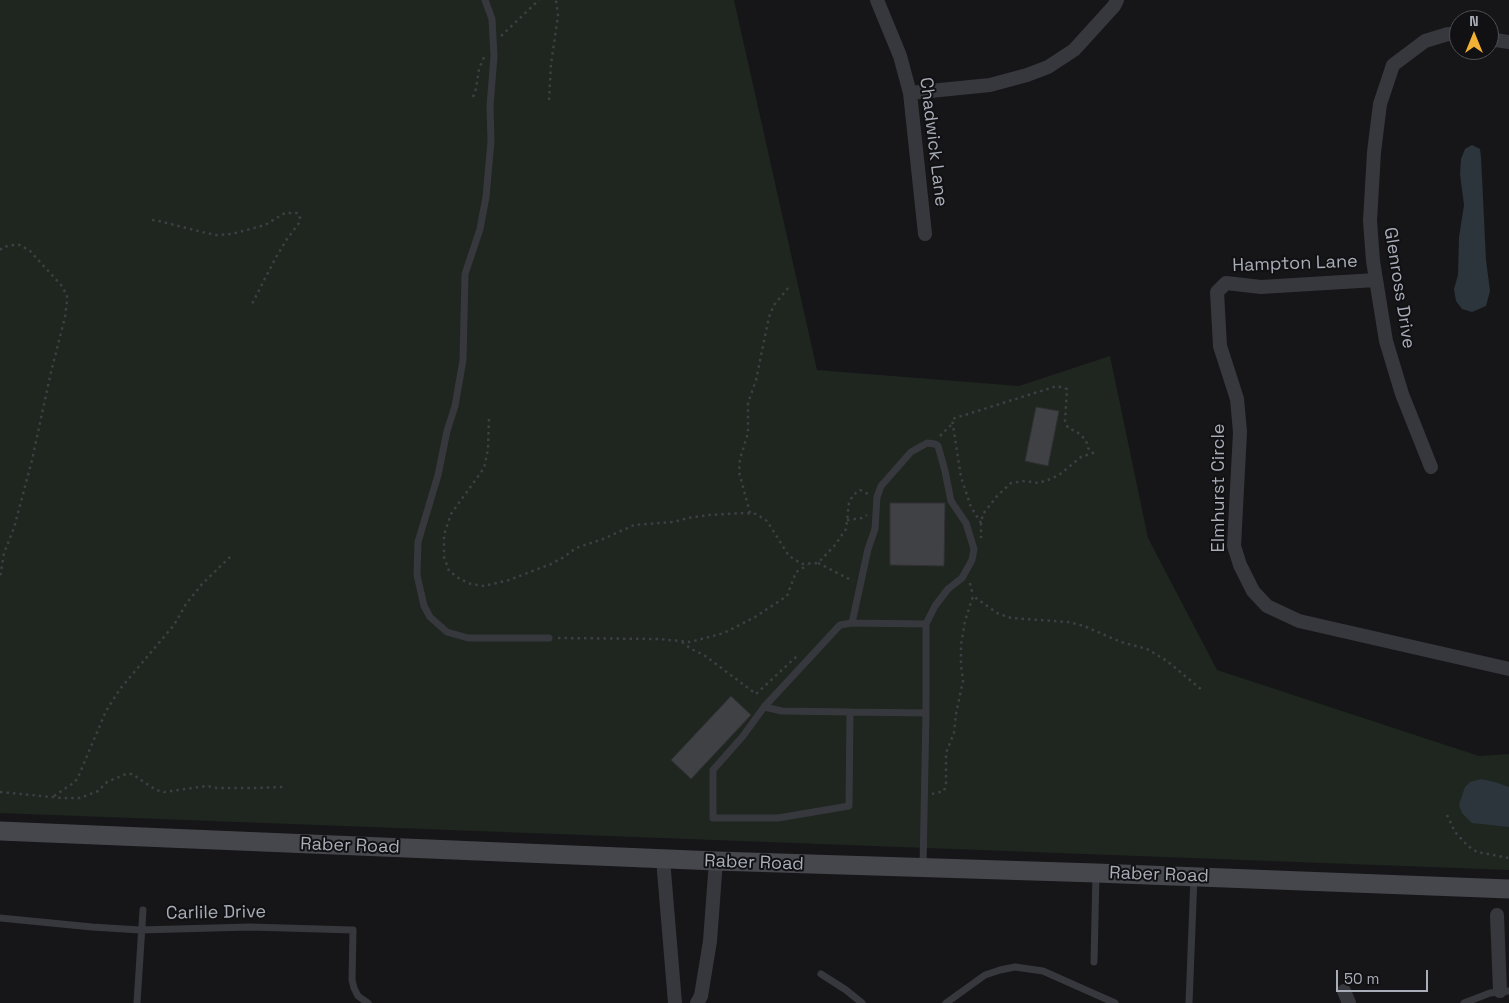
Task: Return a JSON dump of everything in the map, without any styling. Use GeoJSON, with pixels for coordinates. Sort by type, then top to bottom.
{"type":"FeatureCollection","features":[{"type":"Feature","properties":{"kind":"street","name":"Chadwick Lane"},"geometry":{"type":"LineString","coordinates":[[877,0],[900,56],[910,92],[925,234]]}},
{"type":"Feature","properties":{"kind":"street"},"geometry":{"type":"LineString","coordinates":[[910,92],[990,85],[1028,75],[1048,67],[1074,50],[1114,6],[1117,0]]}},
{"type":"Feature","properties":{"kind":"street","name":"Glenross Drive"},"geometry":{"type":"LineString","coordinates":[[1431,467],[1402,394],[1386,341],[1376,280],[1370,221],[1374,152],[1380,104],[1393,65],[1425,41],[1449,34]]}},
{"type":"Feature","properties":{"kind":"street","name":"Hampton Lane"},"geometry":{"type":"LineString","coordinates":[[1217,292],[1226,283],[1261,287],[1376,280]]}},
{"type":"Feature","properties":{"kind":"street","name":"Elmhurst Circle"},"geometry":{"type":"LineString","coordinates":[[1217,292],[1220,346],[1237,399],[1240,432],[1234,546],[1252,592],[1267,606],[1299,622],[1509,669]]}},
{"type":"Feature","properties":{"kind":"street","name":"Raber Road"},"geometry":{"type":"LineString","coordinates":[[0,831],[716,862],[1096,872],[1509,889]]}},
{"type":"Feature","properties":{"kind":"street"},"geometry":{"type":"LineString","coordinates":[[663,859],[675,1003]]}},
{"type":"Feature","properties":{"kind":"street"},"geometry":{"type":"LineString","coordinates":[[697,1003],[701,996],[710,941],[716,862]]}},
{"type":"Feature","properties":{"kind":"street"},"geometry":{"type":"LineString","coordinates":[[1497,915],[1504,991]]}},
{"type":"Feature","properties":{"kind":"lane"},"geometry":{"type":"LineString","coordinates":[[485,0],[492,19],[494,56],[490,106],[491,141],[486,197],[480,230],[466,274],[462,360],[455,406],[447,431],[438,475],[418,542],[417,575],[424,606],[430,617],[446,632],[468,638],[549,638]]}},
{"type":"Feature","properties":{"kind":"lane"},"geometry":{"type":"LineString","coordinates":[[852,623],[868,549],[875,529],[877,497],[881,486],[911,452],[927,443],[938,446],[951,500],[966,523],[974,549],[972,560],[962,578],[948,589],[935,606],[926,624],[923,868]]}},
{"type":"Feature","properties":{"kind":"lane"},"geometry":{"type":"LineString","coordinates":[[850,712],[849,806],[778,818],[713,818],[713,770],[743,736],[764,707],[840,624],[926,624]]}},
{"type":"Feature","properties":{"kind":"lane"},"geometry":{"type":"LineString","coordinates":[[764,707],[782,711],[926,713]]}},
{"type":"Feature","properties":{"kind":"lane"},"geometry":{"type":"LineString","coordinates":[[1094,962],[1096,872]]}},
{"type":"Feature","properties":{"kind":"lane"},"geometry":{"type":"LineString","coordinates":[[1189,1003],[1194,876]]}},
{"type":"Feature","properties":{"kind":"lane"},"geometry":{"type":"LineString","coordinates":[[136,1003],[142,910]]}},
{"type":"Feature","properties":{"kind":"lane","name":"Carlile Drive"},"geometry":{"type":"LineString","coordinates":[[0,918],[140,930],[250,927],[353,930],[352,980],[358,996],[368,1003]]}},
{"type":"Feature","properties":{"kind":"lane"},"geometry":{"type":"LineString","coordinates":[[946,1003],[985,975],[1015,967],[1043,971],[1114,1003]]}},
{"type":"Feature","properties":{"kind":"lane"},"geometry":{"type":"LineString","coordinates":[[821,974],[862,1003]]}},
{"type":"Feature","properties":{"kind":"lane"},"geometry":{"type":"LineString","coordinates":[[1464,1003],[1480,996],[1504,991]]}},
{"type":"Feature","properties":{"kind":"path"},"geometry":{"type":"LineString","coordinates":[[549,100],[551,64],[558,16],[556,0]]}},
{"type":"Feature","properties":{"kind":"path"},"geometry":{"type":"LineString","coordinates":[[152,220],[216,235],[232,234],[265,225],[285,213],[298,213],[299,223],[286,239],[251,306]]}},
{"type":"Feature","properties":{"kind":"path"},"geometry":{"type":"LineString","coordinates":[[0,250],[3,247],[14,245],[30,252],[61,285],[67,295],[67,300],[65,317],[32,460],[14,528],[4,554],[0,578]]}},
{"type":"Feature","properties":{"kind":"path"},"geometry":{"type":"LineString","coordinates":[[750,513],[739,472],[740,459],[748,433],[748,403],[757,375],[769,317],[774,305],[788,288]]}},
{"type":"Feature","properties":{"kind":"path"},"geometry":{"type":"LineString","coordinates":[[981,523],[970,508],[961,477],[952,419],[1057,386],[1067,389],[1065,421],[1068,428],[1077,432],[1086,440],[1088,448],[1093,453],[1082,456],[1059,475],[1048,480],[1038,483],[1025,481],[1011,483],[997,496],[983,514],[981,540]]}},
{"type":"Feature","properties":{"kind":"path"},"geometry":{"type":"LineString","coordinates":[[489,419],[488,448],[484,468],[450,514],[444,535],[444,557],[449,570],[460,579],[471,584],[484,586],[516,577],[551,564],[576,548],[603,539],[634,525],[673,522],[709,515],[750,513],[756,514],[767,522],[789,556],[802,564],[818,563],[860,586]]}},
{"type":"Feature","properties":{"kind":"path"},"geometry":{"type":"LineString","coordinates":[[932,444],[953,423]]}},
{"type":"Feature","properties":{"kind":"path"},"geometry":{"type":"LineString","coordinates":[[549,638],[690,642],[724,633],[787,596],[796,572],[805,565],[818,563],[835,545],[846,529],[849,503],[853,495],[860,490],[866,492],[871,497]]}},
{"type":"Feature","properties":{"kind":"path"},"geometry":{"type":"LineString","coordinates":[[847,520],[862,518],[869,513]]}},
{"type":"Feature","properties":{"kind":"path"},"geometry":{"type":"LineString","coordinates":[[54,796],[75,782],[106,711],[120,689],[174,625],[186,604],[202,584],[231,556]]}},
{"type":"Feature","properties":{"kind":"path"},"geometry":{"type":"LineString","coordinates":[[923,793],[934,795],[944,791],[946,783],[946,753],[954,733],[963,681],[961,645],[965,622],[973,596],[970,579]]}},
{"type":"Feature","properties":{"kind":"path"},"geometry":{"type":"LineString","coordinates":[[973,596],[997,613],[1011,618],[1068,622],[1084,626],[1121,642],[1147,649],[1167,661],[1202,690]]}},
{"type":"Feature","properties":{"kind":"path"},"geometry":{"type":"LineString","coordinates":[[681,641],[756,694],[801,652]]}},
{"type":"Feature","properties":{"kind":"path"},"geometry":{"type":"LineString","coordinates":[[0,792],[80,798],[98,791],[107,782],[126,774],[132,774],[156,790],[164,792],[207,786],[283,787]]}},
{"type":"Feature","properties":{"kind":"path"},"geometry":{"type":"LineString","coordinates":[[1447,815],[1454,832],[1468,846],[1477,852],[1509,858]]}},
{"type":"Feature","properties":{"kind":"shaded area"},"geometry":{"type":"Polygon","coordinates":[[[0,0],[734,0],[817,370],[1019,386],[1110,356],[1148,538],[1217,670],[1479,756],[1509,754],[1509,870],[0,813],[0,0]]]}},
{"type":"Feature","properties":{"kind":"shaded area"},"geometry":{"type":"Polygon","coordinates":[[[1472,145],[1480,149],[1481,157],[1486,260],[1490,291],[1486,306],[1472,312],[1462,309],[1456,301],[1454,289],[1458,275],[1459,237],[1464,205],[1460,174],[1461,159],[1465,149],[1472,145]]]}},
{"type":"Feature","properties":{"kind":"shaded area"},"geometry":{"type":"Polygon","coordinates":[[[1481,779],[1509,787],[1509,827],[1472,823],[1462,813],[1459,805],[1465,787],[1470,782],[1481,779]]]}},
{"type":"Feature","properties":{"kind":"building"},"geometry":{"type":"Polygon","coordinates":[[[1036,407],[1059,411],[1048,466],[1025,461],[1036,407]]]}},
{"type":"Feature","properties":{"kind":"building"},"geometry":{"type":"Polygon","coordinates":[[[890,503],[945,503],[944,566],[890,565],[890,503]]]}},
{"type":"Feature","properties":{"kind":"building"},"geometry":{"type":"Polygon","coordinates":[[[731,696],[751,715],[691,779],[671,760],[731,696]]]}}]}
